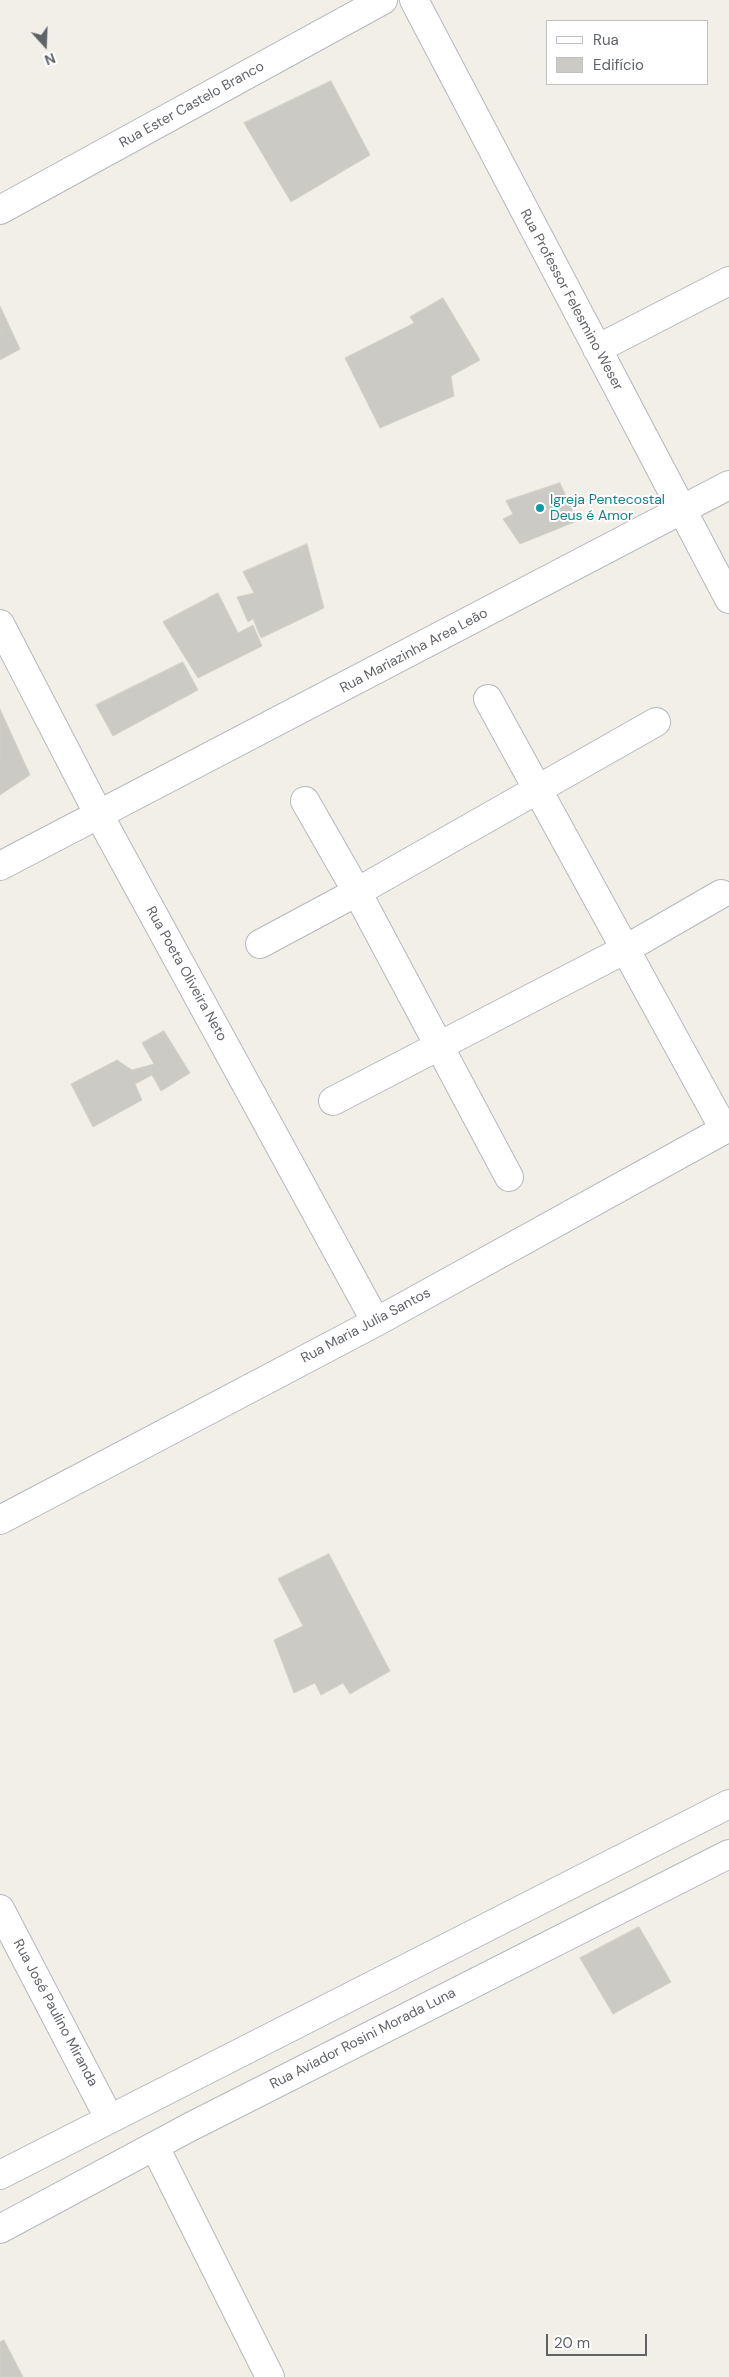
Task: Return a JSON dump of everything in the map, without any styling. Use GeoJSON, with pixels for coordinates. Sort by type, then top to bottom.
{"type":"FeatureCollection","features":[{"type":"Feature","properties":{"kind":"street","name":"Rua Ester Castelo Branco"},"geometry":{"type":"LineString","coordinates":[[0,210],[383,0]]}},
{"type":"Feature","properties":{"kind":"street","name":"Rua Professor Felesmino Weser"},"geometry":{"type":"LineString","coordinates":[[414,0],[729,599]]}},
{"type":"Feature","properties":{"kind":"street"},"geometry":{"type":"LineString","coordinates":[[597,349],[729,281]]}},
{"type":"Feature","properties":{"kind":"street","name":"Rua Mariazinha Area Leão"},"geometry":{"type":"LineString","coordinates":[[0,866],[729,485]]}},
{"type":"Feature","properties":{"kind":"street","name":"Rua Poeta Oliveira Neto"},"geometry":{"type":"LineString","coordinates":[[0,624],[99,815],[376,1322]]}},
{"type":"Feature","properties":{"kind":"street"},"geometry":{"type":"LineString","coordinates":[[488,699],[624,950],[727,1128]]}},
{"type":"Feature","properties":{"kind":"street"},"geometry":{"type":"LineString","coordinates":[[260,944],[357,892],[656,722]]}},
{"type":"Feature","properties":{"kind":"street"},"geometry":{"type":"LineString","coordinates":[[305,801],[357,892],[509,1177]]}},
{"type":"Feature","properties":{"kind":"street"},"geometry":{"type":"LineString","coordinates":[[333,1101],[624,950],[721,894]]}},
{"type":"Feature","properties":{"kind":"street","name":"Rua Maria Julia Santos"},"geometry":{"type":"LineString","coordinates":[[0,1520],[376,1322],[727,1128]]}},
{"type":"Feature","properties":{"kind":"street"},"geometry":{"type":"LineString","coordinates":[[0,2175],[729,1804]]}},
{"type":"Feature","properties":{"kind":"street","name":"Rua Aviador Rosini Morada Luna"},"geometry":{"type":"LineString","coordinates":[[0,2229],[155,2147],[198,2122],[729,1854]]}},
{"type":"Feature","properties":{"kind":"street","name":"Rua José Paulino Miranda"},"geometry":{"type":"LineString","coordinates":[[0,1909],[109,2118]]}},
{"type":"Feature","properties":{"kind":"street"},"geometry":{"type":"LineString","coordinates":[[155,2147],[270,2377]]}},
{"type":"Feature","properties":{"kind":"building"},"geometry":{"type":"Polygon","coordinates":[[[331,81],[370,155],[291,202],[244,123],[331,81]]]}},
{"type":"Feature","properties":{"kind":"building"},"geometry":{"type":"Polygon","coordinates":[[[443,298],[480,360],[451,376],[454,396],[380,428],[345,358],[414,323],[410,317],[443,298]]]}},
{"type":"Feature","properties":{"kind":"building"},"geometry":{"type":"Polygon","coordinates":[[[0,306],[20,349],[0,360],[0,306]]]}},
{"type":"Feature","properties":{"kind":"building","name":"Igreja Pentecostal Deus é Amor"},"geometry":{"type":"Polygon","coordinates":[[[560,483],[577,521],[520,544],[503,519],[513,514],[506,501],[560,483]]]}},
{"type":"Feature","properties":{"kind":"building"},"geometry":{"type":"Polygon","coordinates":[[[307,544],[324,608],[261,638],[253,619],[248,622],[237,597],[254,593],[243,572],[307,544]]]}},
{"type":"Feature","properties":{"kind":"building"},"geometry":{"type":"Polygon","coordinates":[[[218,593],[238,633],[253,625],[262,646],[198,678],[163,622],[218,593]]]}},
{"type":"Feature","properties":{"kind":"building"},"geometry":{"type":"Polygon","coordinates":[[[183,662],[198,690],[113,736],[96,705],[183,662]]]}},
{"type":"Feature","properties":{"kind":"building"},"geometry":{"type":"Polygon","coordinates":[[[0,709],[30,775],[0,795],[0,709]]]}},
{"type":"Feature","properties":{"kind":"building"},"geometry":{"type":"Polygon","coordinates":[[[164,1031],[190,1073],[161,1091],[152,1075],[135,1084],[142,1100],[93,1127],[71,1084],[117,1060],[132,1070],[154,1064],[142,1043],[164,1031]]]}},
{"type":"Feature","properties":{"kind":"building"},"geometry":{"type":"Polygon","coordinates":[[[329,1554],[390,1671],[350,1694],[343,1683],[321,1695],[315,1683],[294,1693],[274,1640],[303,1626],[278,1579],[329,1554]]]}},
{"type":"Feature","properties":{"kind":"building"},"geometry":{"type":"Polygon","coordinates":[[[639,1927],[671,1982],[613,2014],[580,1958],[639,1927]]]}},
{"type":"Feature","properties":{"kind":"building"},"geometry":{"type":"Polygon","coordinates":[[[4,2340],[23,2377],[0,2377],[0,2342],[4,2340]]]}},
{"type":"Feature","properties":{"kind":"place","name":"Igreja Pentecostal Deus é Amor"},"geometry":{"type":"Point","coordinates":[540,508]}}]}
